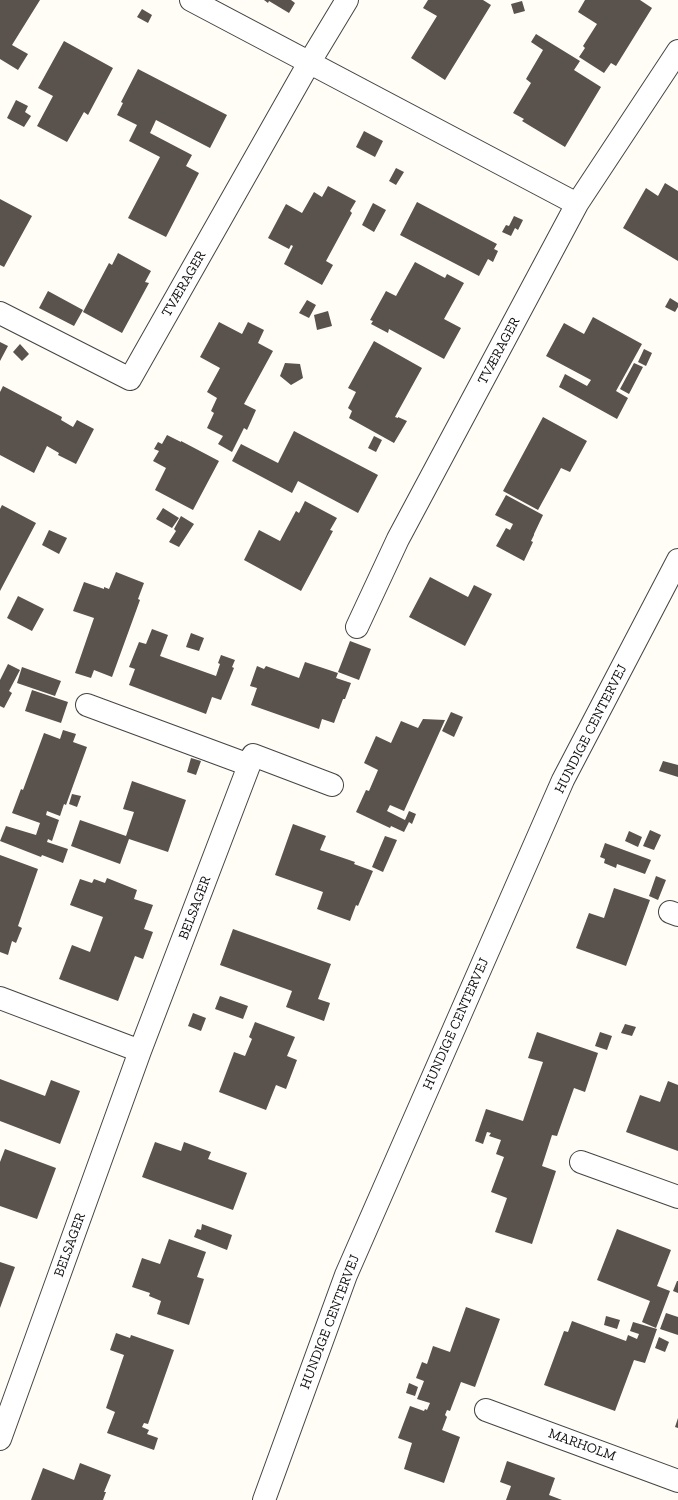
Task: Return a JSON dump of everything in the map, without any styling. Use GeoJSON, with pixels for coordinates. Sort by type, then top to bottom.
{"type":"FeatureCollection","features":[{"type":"Feature","properties":{"kind":"street"},"geometry":{"type":"LineString","coordinates":[[191,0],[577,204]]}},
{"type":"Feature","properties":{"kind":"street","name":"TVÆRAGER"},"geometry":{"type":"LineString","coordinates":[[0,313],[130,379],[309,63],[347,0]]}},
{"type":"Feature","properties":{"kind":"street","name":"TVÆRAGER"},"geometry":{"type":"LineString","coordinates":[[357,627],[398,539],[577,204],[678,51]]}},
{"type":"Feature","properties":{"kind":"street","name":"HUNDIGE CENTERVEJ"},"geometry":{"type":"LineString","coordinates":[[264,1500],[346,1275],[563,780],[678,560]]}},
{"type":"Feature","properties":{"kind":"street"},"geometry":{"type":"LineString","coordinates":[[87,705],[249,765],[253,755],[332,785]]}},
{"type":"Feature","properties":{"kind":"street","name":"BELSAGER"},"geometry":{"type":"LineString","coordinates":[[0,1439],[140,1051],[249,765]]}},
{"type":"Feature","properties":{"kind":"street"},"geometry":{"type":"LineString","coordinates":[[0,998],[140,1051]]}},
{"type":"Feature","properties":{"kind":"street"},"geometry":{"type":"LineString","coordinates":[[581,1162],[678,1197]]}},
{"type":"Feature","properties":{"kind":"street","name":"MARHOLM"},"geometry":{"type":"LineString","coordinates":[[486,1410],[678,1481]]}},
{"type":"Feature","properties":{"kind":"building"},"geometry":{"type":"Polygon","coordinates":[[[0,0],[40,0],[12,45],[28,54],[18,70],[0,59],[0,0]]]}},
{"type":"Feature","properties":{"kind":"building"},"geometry":{"type":"Polygon","coordinates":[[[264,0],[291,0],[295,3],[289,13],[269,1],[268,3],[264,0]]]}},
{"type":"Feature","properties":{"kind":"building"},"geometry":{"type":"Polygon","coordinates":[[[428,0],[483,0],[491,5],[445,80],[411,58],[437,16],[423,8],[428,0]]]}},
{"type":"Feature","properties":{"kind":"building"},"geometry":{"type":"Polygon","coordinates":[[[585,0],[640,0],[652,8],[616,66],[611,63],[604,73],[579,57],[585,48],[583,46],[597,24],[578,12],[585,0]]]}},
{"type":"Feature","properties":{"kind":"building"},"geometry":{"type":"Polygon","coordinates":[[[522,1],[525,11],[514,14],[511,4],[522,1]]]}},
{"type":"Feature","properties":{"kind":"building"},"geometry":{"type":"Polygon","coordinates":[[[142,9],[152,15],[148,23],[137,17],[142,9]]]}},
{"type":"Feature","properties":{"kind":"building"},"geometry":{"type":"Polygon","coordinates":[[[536,34],[580,61],[574,70],[601,87],[565,147],[522,121],[524,119],[513,113],[531,83],[526,79],[543,50],[531,42],[536,34]]]}},
{"type":"Feature","properties":{"kind":"building"},"geometry":{"type":"Polygon","coordinates":[[[64,41],[113,68],[88,115],[84,112],[67,142],[37,126],[53,96],[38,88],[64,41]]]}},
{"type":"Feature","properties":{"kind":"building"},"geometry":{"type":"Polygon","coordinates":[[[138,69],[227,115],[210,148],[156,120],[150,133],[192,155],[186,166],[199,173],[166,237],[128,218],[160,157],[129,141],[137,125],[117,115],[123,103],[121,102],[138,69]]]}},
{"type":"Feature","properties":{"kind":"building"},"geometry":{"type":"Polygon","coordinates":[[[16,100],[28,106],[25,112],[31,116],[24,127],[7,118],[16,100]]]}},
{"type":"Feature","properties":{"kind":"building"},"geometry":{"type":"Polygon","coordinates":[[[364,131],[383,141],[375,157],[356,147],[364,131]]]}},
{"type":"Feature","properties":{"kind":"building"},"geometry":{"type":"Polygon","coordinates":[[[396,168],[404,172],[396,185],[389,181],[396,168]]]}},
{"type":"Feature","properties":{"kind":"building"},"geometry":{"type":"Polygon","coordinates":[[[665,183],[678,191],[678,261],[623,228],[646,188],[658,196],[665,183]]]}},
{"type":"Feature","properties":{"kind":"building"},"geometry":{"type":"Polygon","coordinates":[[[328,186],[356,201],[350,211],[352,213],[326,261],[333,265],[322,285],[284,264],[293,246],[291,245],[289,249],[268,238],[286,204],[302,213],[314,192],[322,197],[328,186]]]}},
{"type":"Feature","properties":{"kind":"building"},"geometry":{"type":"Polygon","coordinates":[[[0,199],[32,216],[4,267],[0,265],[0,199]]]}},
{"type":"Feature","properties":{"kind":"building"},"geometry":{"type":"Polygon","coordinates":[[[417,202],[497,244],[494,249],[498,251],[493,262],[488,259],[479,276],[400,235],[417,202]]]}},
{"type":"Feature","properties":{"kind":"building"},"geometry":{"type":"Polygon","coordinates":[[[373,203],[386,210],[374,232],[362,225],[373,203]]]}},
{"type":"Feature","properties":{"kind":"building"},"geometry":{"type":"Polygon","coordinates":[[[514,216],[523,220],[518,230],[515,228],[511,236],[502,232],[506,225],[509,226],[514,216]]]}},
{"type":"Feature","properties":{"kind":"building"},"geometry":{"type":"Polygon","coordinates":[[[118,253],[151,271],[145,282],[149,283],[122,333],[83,312],[109,263],[112,265],[118,253]]]}},
{"type":"Feature","properties":{"kind":"building"},"geometry":{"type":"Polygon","coordinates":[[[415,262],[445,278],[447,274],[464,283],[444,319],[461,328],[444,359],[389,329],[388,333],[371,324],[373,321],[370,320],[386,291],[396,296],[415,262]]]}},
{"type":"Feature","properties":{"kind":"building"},"geometry":{"type":"Polygon","coordinates":[[[48,291],[83,310],[74,326],[39,308],[48,291]]]}},
{"type":"Feature","properties":{"kind":"building"},"geometry":{"type":"Polygon","coordinates":[[[670,298],[678,303],[678,307],[675,312],[665,307],[670,298]]]}},
{"type":"Feature","properties":{"kind":"building"},"geometry":{"type":"Polygon","coordinates":[[[307,300],[316,305],[309,318],[299,313],[307,300]]]}},
{"type":"Feature","properties":{"kind":"building"},"geometry":{"type":"Polygon","coordinates":[[[328,311],[332,326],[317,330],[314,315],[328,311]]]}},
{"type":"Feature","properties":{"kind":"building"},"geometry":{"type":"Polygon","coordinates":[[[593,317],[642,344],[616,391],[628,398],[617,419],[559,387],[565,374],[587,386],[591,380],[546,356],[564,323],[584,334],[593,317]]]}},
{"type":"Feature","properties":{"kind":"building"},"geometry":{"type":"Polygon","coordinates":[[[219,322],[242,334],[248,322],[264,330],[258,343],[273,351],[244,404],[256,410],[247,430],[244,428],[232,452],[218,444],[223,436],[207,428],[214,413],[211,411],[217,398],[207,392],[220,368],[200,357],[219,322]]]}},
{"type":"Feature","properties":{"kind":"building"},"geometry":{"type":"Polygon","coordinates":[[[374,341],[422,368],[395,417],[407,421],[394,443],[349,418],[352,411],[348,408],[356,392],[348,388],[374,341]]]}},
{"type":"Feature","properties":{"kind":"building"},"geometry":{"type":"Polygon","coordinates":[[[0,342],[8,346],[0,361],[0,342]]]}},
{"type":"Feature","properties":{"kind":"building"},"geometry":{"type":"Polygon","coordinates":[[[20,344],[29,354],[22,361],[13,352],[20,344]]]}},
{"type":"Feature","properties":{"kind":"building"},"geometry":{"type":"Polygon","coordinates":[[[644,349],[652,353],[646,366],[638,362],[644,349]]]}},
{"type":"Feature","properties":{"kind":"building"},"geometry":{"type":"Polygon","coordinates":[[[285,363],[300,364],[303,378],[291,385],[280,376],[285,363]]]}},
{"type":"Feature","properties":{"kind":"building"},"geometry":{"type":"Polygon","coordinates":[[[634,363],[643,367],[629,394],[620,389],[634,363]]]}},
{"type":"Feature","properties":{"kind":"building"},"geometry":{"type":"Polygon","coordinates":[[[3,386],[62,417],[61,420],[73,427],[77,420],[94,429],[76,464],[58,455],[59,453],[47,446],[34,473],[0,455],[0,392],[3,386]]]}},
{"type":"Feature","properties":{"kind":"building"},"geometry":{"type":"Polygon","coordinates":[[[543,417],[587,441],[570,472],[561,468],[538,510],[503,491],[543,417]]]}},
{"type":"Feature","properties":{"kind":"building"},"geometry":{"type":"Polygon","coordinates":[[[294,431],[378,475],[358,513],[298,481],[292,493],[232,461],[241,444],[278,463],[294,431]]]}},
{"type":"Feature","properties":{"kind":"building"},"geometry":{"type":"Polygon","coordinates":[[[167,435],[219,461],[193,510],[155,490],[166,468],[153,461],[159,451],[154,449],[158,442],[162,444],[167,435]]]}},
{"type":"Feature","properties":{"kind":"building"},"geometry":{"type":"Polygon","coordinates":[[[374,436],[382,440],[376,452],[368,448],[374,436]]]}},
{"type":"Feature","properties":{"kind":"building"},"geometry":{"type":"Polygon","coordinates":[[[506,495],[543,515],[524,561],[496,546],[506,528],[510,530],[513,524],[495,515],[506,495]]]}},
{"type":"Feature","properties":{"kind":"building"},"geometry":{"type":"Polygon","coordinates":[[[305,501],[337,518],[330,530],[333,531],[301,591],[244,560],[259,530],[280,541],[296,511],[299,513],[305,501]]]}},
{"type":"Feature","properties":{"kind":"building"},"geometry":{"type":"Polygon","coordinates":[[[2,505],[36,523],[0,591],[0,509],[2,505]]]}},
{"type":"Feature","properties":{"kind":"building"},"geometry":{"type":"Polygon","coordinates":[[[163,508],[179,518],[172,528],[156,519],[163,508]]]}},
{"type":"Feature","properties":{"kind":"building"},"geometry":{"type":"Polygon","coordinates":[[[181,516],[194,524],[179,547],[169,542],[176,531],[174,529],[181,516]]]}},
{"type":"Feature","properties":{"kind":"building"},"geometry":{"type":"Polygon","coordinates":[[[49,530],[67,538],[59,554],[42,545],[49,530]]]}},
{"type":"Feature","properties":{"kind":"building"},"geometry":{"type":"Polygon","coordinates":[[[116,572],[144,583],[138,599],[140,600],[112,677],[94,670],[91,678],[75,673],[94,618],[73,611],[84,582],[104,589],[104,587],[109,589],[116,572]]]}},
{"type":"Feature","properties":{"kind":"building"},"geometry":{"type":"Polygon","coordinates":[[[430,577],[468,597],[474,585],[492,594],[465,646],[409,617],[430,577]]]}},
{"type":"Feature","properties":{"kind":"building"},"geometry":{"type":"Polygon","coordinates":[[[18,596],[44,609],[32,631],[7,618],[18,596]]]}},
{"type":"Feature","properties":{"kind":"building"},"geometry":{"type":"Polygon","coordinates":[[[152,629],[168,635],[160,656],[216,676],[221,655],[235,660],[232,667],[234,668],[221,700],[212,697],[206,714],[129,685],[135,669],[129,667],[139,642],[146,644],[152,629]]]}},
{"type":"Feature","properties":{"kind":"building"},"geometry":{"type":"Polygon","coordinates":[[[191,633],[204,638],[199,651],[186,647],[191,633]]]}},
{"type":"Feature","properties":{"kind":"building"},"geometry":{"type":"Polygon","coordinates":[[[350,641],[371,649],[359,680],[338,672],[350,641]]]}},
{"type":"Feature","properties":{"kind":"building"},"geometry":{"type":"Polygon","coordinates":[[[305,662],[338,673],[336,678],[351,683],[334,723],[322,719],[319,729],[251,705],[257,688],[250,686],[257,666],[264,669],[266,666],[299,678],[305,662]]]}},
{"type":"Feature","properties":{"kind":"building"},"geometry":{"type":"Polygon","coordinates":[[[8,664],[20,670],[9,691],[12,693],[4,708],[0,706],[0,680],[8,664]]]}},
{"type":"Feature","properties":{"kind":"building"},"geometry":{"type":"Polygon","coordinates":[[[22,667],[61,681],[55,696],[17,683],[22,667]]]}},
{"type":"Feature","properties":{"kind":"building"},"geometry":{"type":"Polygon","coordinates":[[[32,690],[68,702],[61,723],[25,711],[32,690]]]}},
{"type":"Feature","properties":{"kind":"building"},"geometry":{"type":"Polygon","coordinates":[[[451,712],[463,717],[454,737],[442,731],[451,712]]]}},
{"type":"Feature","properties":{"kind":"building"},"geometry":{"type":"Polygon","coordinates":[[[423,719],[445,720],[404,811],[390,805],[387,811],[405,820],[409,811],[416,814],[412,824],[409,822],[404,832],[391,826],[390,828],[356,812],[366,790],[369,791],[378,770],[364,763],[376,736],[391,743],[401,721],[418,728],[423,719]]]}},
{"type":"Feature","properties":{"kind":"building"},"geometry":{"type":"Polygon","coordinates":[[[63,730],[76,734],[73,742],[87,747],[66,805],[64,804],[60,816],[47,811],[46,815],[59,820],[52,841],[48,839],[47,842],[68,849],[63,863],[42,855],[41,857],[0,841],[6,826],[36,835],[40,823],[12,813],[21,789],[23,790],[44,733],[60,739],[63,730]]]}},
{"type":"Feature","properties":{"kind":"building"},"geometry":{"type":"Polygon","coordinates":[[[191,758],[201,761],[196,775],[187,772],[191,758]]]}},
{"type":"Feature","properties":{"kind":"building"},"geometry":{"type":"Polygon","coordinates":[[[663,761],[678,765],[678,777],[659,771],[663,761]]]}},
{"type":"Feature","properties":{"kind":"building"},"geometry":{"type":"Polygon","coordinates":[[[132,781],[186,800],[168,852],[129,839],[120,864],[71,846],[80,820],[126,836],[134,812],[123,809],[132,781]]]}},
{"type":"Feature","properties":{"kind":"building"},"geometry":{"type":"Polygon","coordinates":[[[72,794],[81,796],[77,807],[69,804],[72,794]]]}},
{"type":"Feature","properties":{"kind":"building"},"geometry":{"type":"Polygon","coordinates":[[[293,824],[326,836],[320,850],[355,862],[354,864],[373,871],[358,906],[356,905],[350,921],[317,909],[323,892],[275,875],[293,824]]]}},
{"type":"Feature","properties":{"kind":"building"},"geometry":{"type":"Polygon","coordinates":[[[650,830],[661,835],[654,850],[643,846],[650,830]]]}},
{"type":"Feature","properties":{"kind":"building"},"geometry":{"type":"Polygon","coordinates":[[[629,831],[642,837],[638,847],[625,841],[629,831]]]}},
{"type":"Feature","properties":{"kind":"building"},"geometry":{"type":"Polygon","coordinates":[[[385,836],[397,840],[383,872],[372,867],[385,836]]]}},
{"type":"Feature","properties":{"kind":"building"},"geometry":{"type":"Polygon","coordinates":[[[605,843],[651,860],[645,874],[617,864],[616,868],[604,863],[605,859],[600,857],[605,843]]]}},
{"type":"Feature","properties":{"kind":"building"},"geometry":{"type":"Polygon","coordinates":[[[0,855],[38,869],[18,926],[22,928],[16,943],[12,941],[8,955],[0,952],[0,855]]]}},
{"type":"Feature","properties":{"kind":"building"},"geometry":{"type":"Polygon","coordinates":[[[656,876],[666,880],[658,900],[649,896],[656,876]]]}},
{"type":"Feature","properties":{"kind":"building"},"geometry":{"type":"Polygon","coordinates":[[[107,878],[137,890],[134,899],[153,905],[144,929],[153,932],[143,959],[135,956],[118,1001],[59,979],[72,945],[90,952],[103,917],[70,905],[80,879],[92,883],[94,879],[105,883],[107,878]]]}},
{"type":"Feature","properties":{"kind":"building"},"geometry":{"type":"Polygon","coordinates":[[[614,888],[650,900],[626,966],[576,948],[589,913],[604,918],[614,888]]]}},
{"type":"Feature","properties":{"kind":"building"},"geometry":{"type":"Polygon","coordinates":[[[233,929],[331,964],[318,999],[330,1003],[324,1021],[286,1007],[292,991],[220,965],[233,929]]]}},
{"type":"Feature","properties":{"kind":"building"},"geometry":{"type":"Polygon","coordinates":[[[220,996],[248,1006],[243,1019],[215,1009],[220,996]]]}},
{"type":"Feature","properties":{"kind":"building"},"geometry":{"type":"Polygon","coordinates":[[[193,1013],[206,1018],[201,1031],[188,1026],[193,1013]]]}},
{"type":"Feature","properties":{"kind":"building"},"geometry":{"type":"Polygon","coordinates":[[[255,1022],[295,1037],[287,1056],[297,1060],[286,1089],[276,1085],[266,1110],[219,1092],[234,1052],[245,1056],[252,1039],[249,1037],[255,1022]]]}},
{"type":"Feature","properties":{"kind":"building"},"geometry":{"type":"Polygon","coordinates":[[[625,1024],[636,1027],[632,1036],[621,1033],[625,1024]]]}},
{"type":"Feature","properties":{"kind":"building"},"geometry":{"type":"Polygon","coordinates":[[[537,1032],[598,1053],[585,1092],[574,1088],[557,1136],[552,1135],[542,1166],[556,1171],[532,1244],[495,1232],[507,1198],[491,1192],[504,1157],[496,1154],[501,1140],[489,1136],[491,1133],[487,1132],[483,1144],[475,1141],[486,1109],[523,1121],[543,1062],[528,1058],[537,1032]]]}},
{"type":"Feature","properties":{"kind":"building"},"geometry":{"type":"Polygon","coordinates":[[[600,1032],[612,1036],[607,1050],[595,1046],[600,1032]]]}},
{"type":"Feature","properties":{"kind":"building"},"geometry":{"type":"Polygon","coordinates":[[[0,1079],[45,1096],[51,1080],[80,1091],[60,1144],[0,1121],[0,1079]]]}},
{"type":"Feature","properties":{"kind":"building"},"geometry":{"type":"Polygon","coordinates":[[[668,1081],[678,1085],[678,1151],[626,1132],[640,1095],[660,1102],[668,1081]]]}},
{"type":"Feature","properties":{"kind":"building"},"geometry":{"type":"Polygon","coordinates":[[[155,1142],[181,1151],[184,1142],[211,1152],[208,1159],[247,1173],[233,1210],[142,1177],[155,1142]]]}},
{"type":"Feature","properties":{"kind":"building"},"geometry":{"type":"Polygon","coordinates":[[[5,1149],[56,1168],[37,1219],[0,1206],[0,1162],[5,1149]]]}},
{"type":"Feature","properties":{"kind":"building"},"geometry":{"type":"Polygon","coordinates":[[[202,1224],[232,1235],[227,1250],[194,1237],[197,1229],[201,1230],[202,1224]]]}},
{"type":"Feature","properties":{"kind":"building"},"geometry":{"type":"Polygon","coordinates":[[[617,1229],[671,1250],[657,1286],[670,1291],[656,1328],[642,1322],[650,1301],[597,1280],[617,1229]]]}},
{"type":"Feature","properties":{"kind":"building"},"geometry":{"type":"Polygon","coordinates":[[[169,1239],[206,1252],[197,1277],[204,1279],[189,1325],[157,1314],[161,1301],[149,1296],[150,1293],[132,1287],[142,1258],[160,1264],[169,1239]]]}},
{"type":"Feature","properties":{"kind":"building"},"geometry":{"type":"Polygon","coordinates":[[[0,1262],[15,1267],[0,1308],[0,1262]]]}},
{"type":"Feature","properties":{"kind":"building"},"geometry":{"type":"Polygon","coordinates":[[[678,1281],[678,1293],[673,1291],[678,1281]]]}},
{"type":"Feature","properties":{"kind":"building"},"geometry":{"type":"Polygon","coordinates":[[[466,1307],[500,1319],[475,1387],[461,1382],[450,1411],[447,1410],[445,1415],[447,1417],[442,1430],[460,1437],[444,1483],[404,1469],[412,1443],[398,1438],[410,1406],[424,1411],[425,1409],[427,1410],[430,1403],[417,1399],[424,1381],[416,1378],[422,1362],[427,1364],[433,1346],[450,1352],[466,1307]]]}},
{"type":"Feature","properties":{"kind":"building"},"geometry":{"type":"Polygon","coordinates":[[[666,1313],[678,1317],[678,1335],[660,1329],[666,1313]]]}},
{"type":"Feature","properties":{"kind":"building"},"geometry":{"type":"Polygon","coordinates":[[[606,1316],[620,1320],[617,1329],[604,1325],[606,1316]]]}},
{"type":"Feature","properties":{"kind":"building"},"geometry":{"type":"Polygon","coordinates":[[[572,1321],[626,1341],[628,1335],[637,1339],[639,1334],[630,1331],[633,1322],[657,1329],[645,1363],[634,1360],[615,1411],[544,1385],[564,1331],[568,1332],[572,1321]]]}},
{"type":"Feature","properties":{"kind":"building"},"geometry":{"type":"Polygon","coordinates":[[[116,1333],[130,1338],[131,1335],[174,1350],[148,1424],[144,1423],[142,1427],[149,1430],[147,1434],[158,1438],[154,1450],[107,1433],[115,1412],[106,1408],[124,1355],[110,1350],[116,1333]]]}},
{"type":"Feature","properties":{"kind":"building"},"geometry":{"type":"Polygon","coordinates":[[[659,1337],[669,1342],[665,1352],[655,1348],[659,1337]]]}},
{"type":"Feature","properties":{"kind":"building"},"geometry":{"type":"Polygon","coordinates":[[[409,1383],[418,1387],[415,1396],[406,1393],[409,1383]]]}},
{"type":"Feature","properties":{"kind":"building"},"geometry":{"type":"Polygon","coordinates":[[[678,1418],[678,1428],[675,1427],[678,1418]]]}},
{"type":"Feature","properties":{"kind":"building"},"geometry":{"type":"Polygon","coordinates":[[[507,1461],[555,1478],[549,1495],[562,1500],[506,1500],[511,1486],[500,1482],[507,1461]]]}},
{"type":"Feature","properties":{"kind":"building"},"geometry":{"type":"Polygon","coordinates":[[[80,1463],[111,1475],[104,1492],[106,1492],[103,1500],[31,1500],[43,1468],[74,1480],[80,1463]]]}}]}
